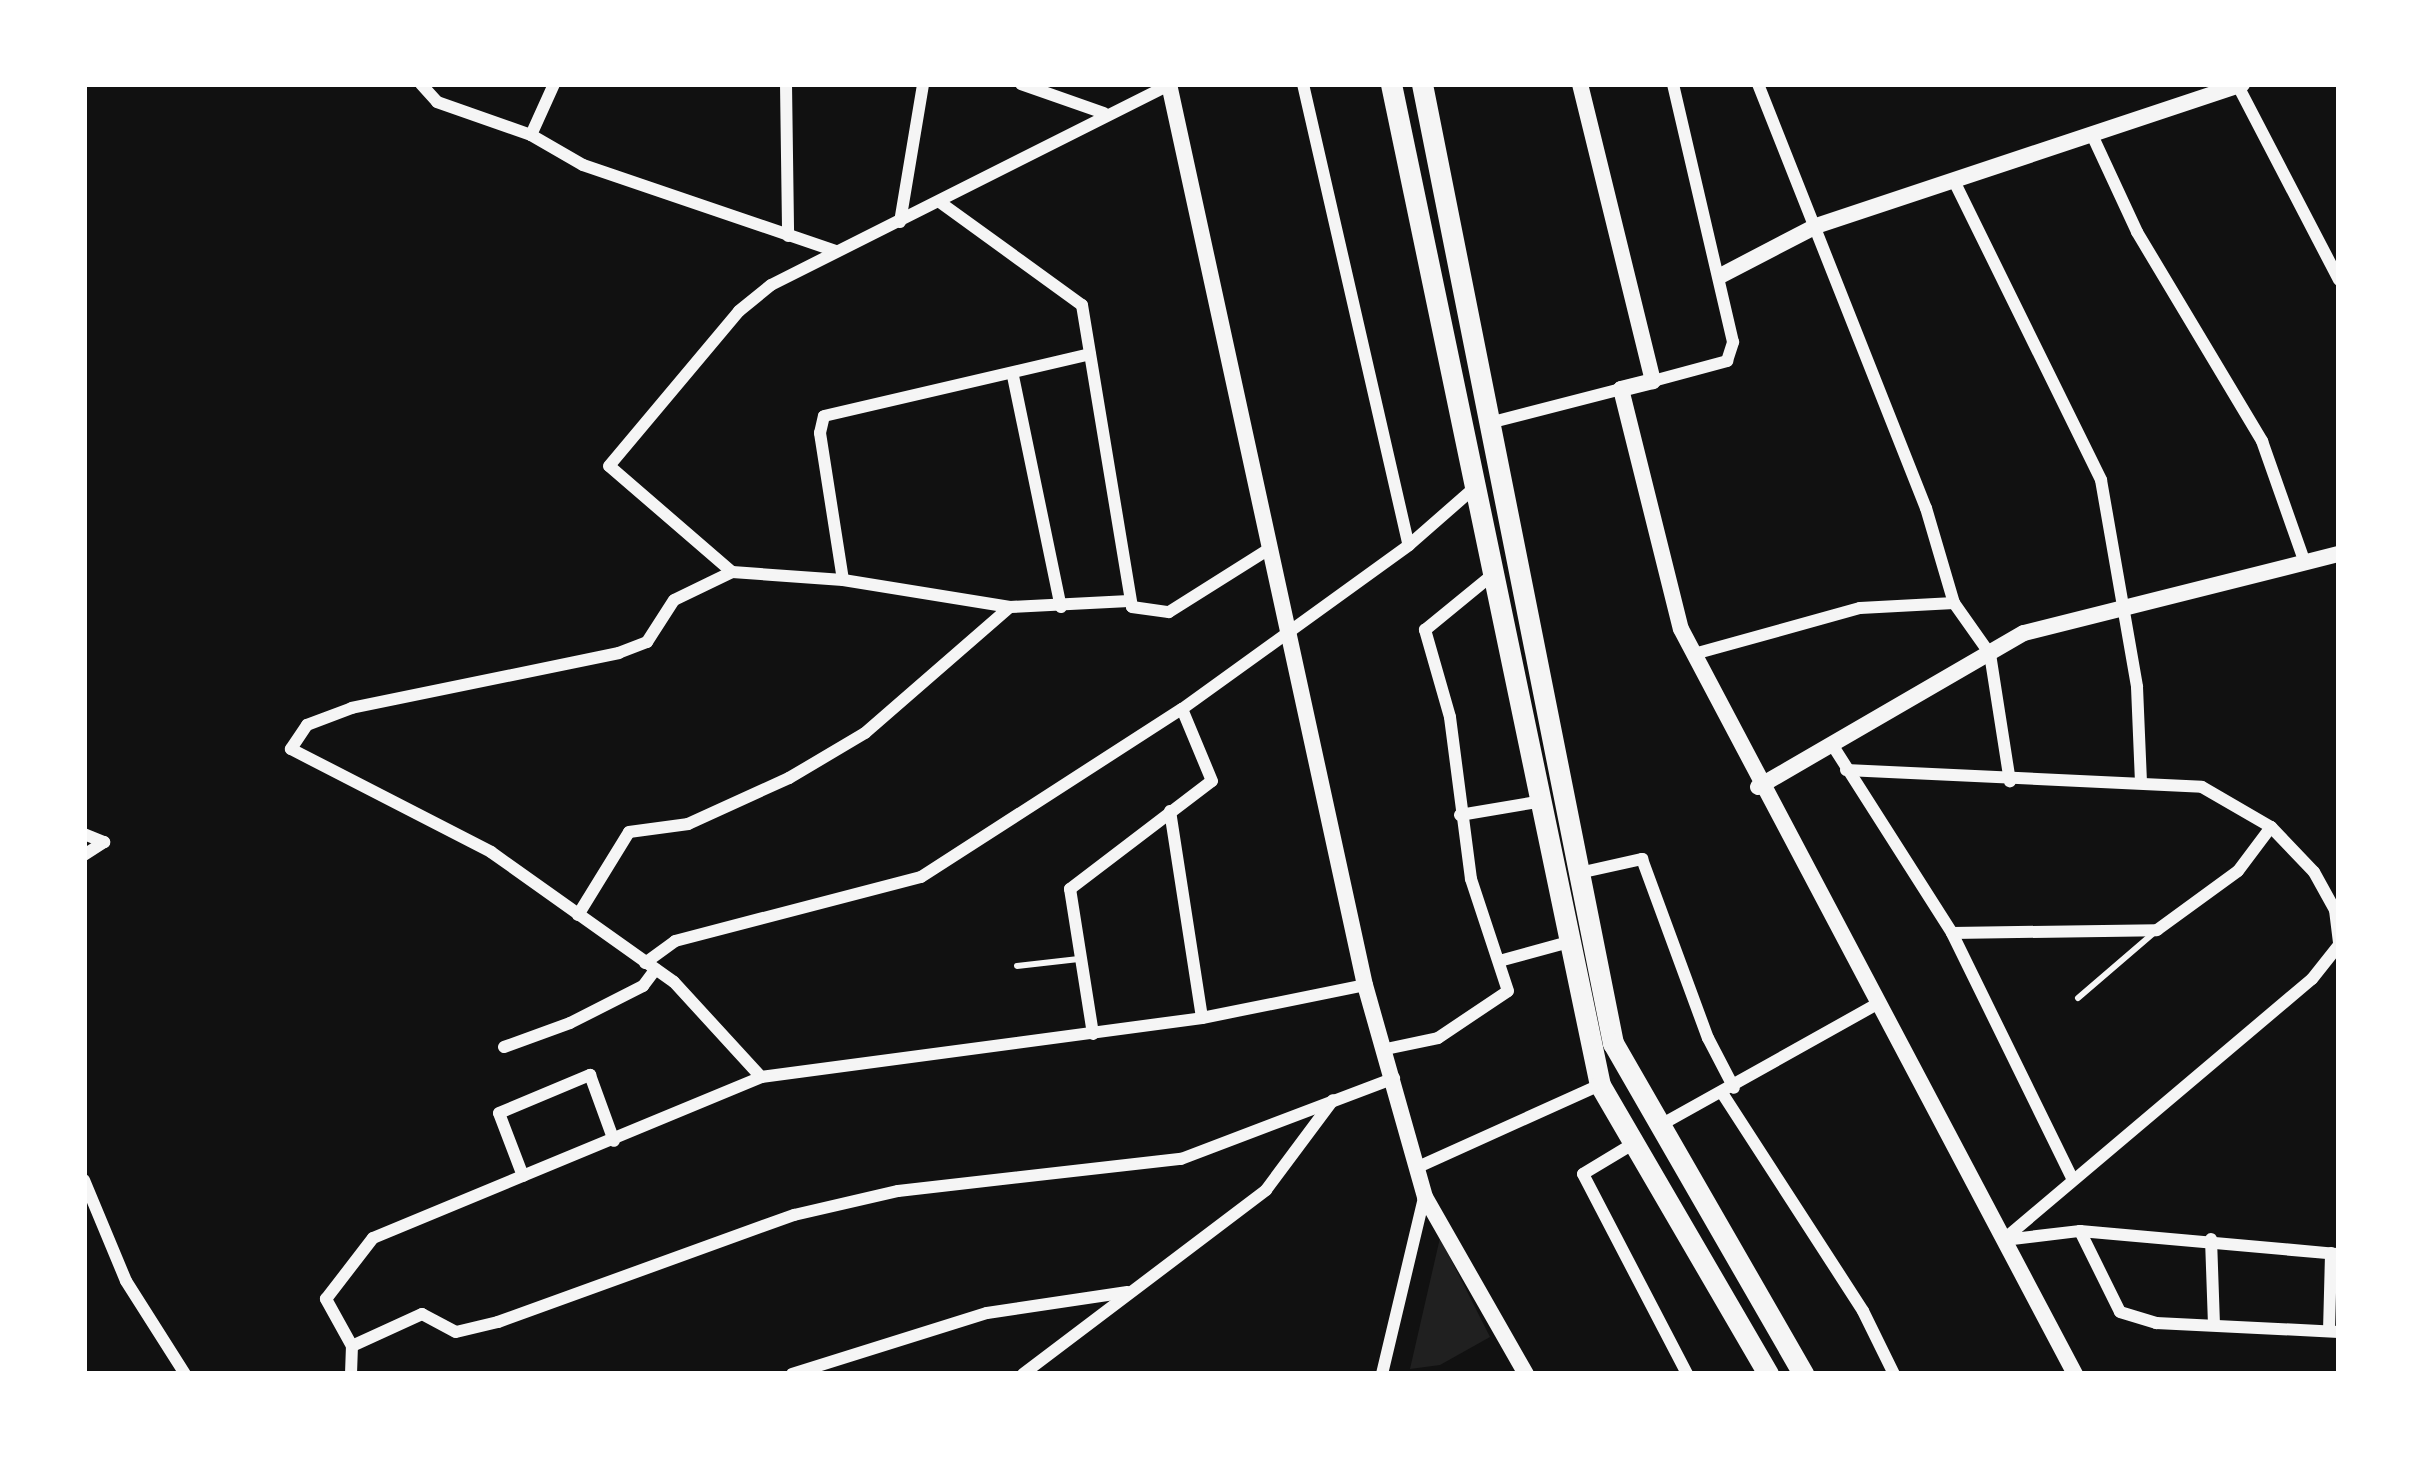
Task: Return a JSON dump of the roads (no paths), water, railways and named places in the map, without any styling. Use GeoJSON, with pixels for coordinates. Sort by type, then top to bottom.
{"type":"FeatureCollection","features":[{"type":"Feature","properties":{"kind":"main road"},"geometry":{"type":"LineString","coordinates":[[1391,84],[1565,943],[1600,1085],[1768,1374]]}},
{"type":"Feature","properties":{"kind":"main road"},"geometry":{"type":"LineString","coordinates":[[1422,84],[1613,1043],[1656,1128],[1803,1374]]}},
{"type":"Feature","properties":{"kind":"main road"},"geometry":{"type":"LineString","coordinates":[[1455,411],[1489,424]]}},
{"type":"Feature","properties":{"kind":"main road"},"geometry":{"type":"LineString","coordinates":[[1561,920],[1586,915]]}},
{"type":"Feature","properties":{"kind":"street"},"geometry":{"type":"LineString","coordinates":[[421,84],[437,101],[531,135],[583,165],[836,251]]}},
{"type":"Feature","properties":{"kind":"street"},"geometry":{"type":"LineString","coordinates":[[531,135],[554,84]]}},
{"type":"Feature","properties":{"kind":"street"},"geometry":{"type":"LineString","coordinates":[[786,84],[788,236]]}},
{"type":"Feature","properties":{"kind":"street"},"geometry":{"type":"LineString","coordinates":[[900,222],[923,84]]}},
{"type":"Feature","properties":{"kind":"street"},"geometry":{"type":"LineString","coordinates":[[1021,84],[1104,113]]}},
{"type":"Feature","properties":{"kind":"street"},"geometry":{"type":"LineString","coordinates":[[732,572],[609,466],[739,311],[836,251],[940,203],[1104,113],[1169,84],[1365,985],[1425,1197],[1526,1374]]}},
{"type":"Feature","properties":{"kind":"street"},"geometry":{"type":"LineString","coordinates":[[1303,84],[1409,545]]}},
{"type":"Feature","properties":{"kind":"street"},"geometry":{"type":"LineString","coordinates":[[1580,84],[1653,381]]}},
{"type":"Feature","properties":{"kind":"street"},"geometry":{"type":"LineString","coordinates":[[1489,424],[1727,362],[1733,342],[1722,275],[1673,84]]}},
{"type":"Feature","properties":{"kind":"street"},"geometry":{"type":"LineString","coordinates":[[1758,84],[1926,508],[1954,603],[1990,654],[2010,781]]}},
{"type":"Feature","properties":{"kind":"street"},"geometry":{"type":"LineString","coordinates":[[1722,275],[1816,226],[2093,137],[2215,88],[2240,84],[2339,280]]}},
{"type":"Feature","properties":{"kind":"street"},"geometry":{"type":"LineString","coordinates":[[2093,137],[2137,232],[2262,441],[2304,560]]}},
{"type":"Feature","properties":{"kind":"street"},"geometry":{"type":"LineString","coordinates":[[1955,183],[2004,296],[2084,432],[2126,605],[2141,782]]}},
{"type":"Feature","properties":{"kind":"street"},"geometry":{"type":"LineString","coordinates":[[940,203],[1082,304],[1129,601]]}},
{"type":"Feature","properties":{"kind":"street"},"geometry":{"type":"LineString","coordinates":[[843,580],[820,433],[824,416],[1013,376],[1090,354]]}},
{"type":"Feature","properties":{"kind":"street"},"geometry":{"type":"LineString","coordinates":[[1013,376],[1061,607]]}},
{"type":"Feature","properties":{"kind":"street"},"geometry":{"type":"LineString","coordinates":[[1621,389],[1663,564],[1694,654],[1758,787],[2074,1374]]}},
{"type":"Feature","properties":{"kind":"street"},"geometry":{"type":"LineString","coordinates":[[504,1047],[644,986],[650,966],[675,941],[898,889],[1182,709],[1409,545],[1473,489]]}},
{"type":"Feature","properties":{"kind":"street"},"geometry":{"type":"LineString","coordinates":[[761,1077],[650,966],[491,852],[291,749],[307,725],[352,708],[620,653],[647,642],[674,600],[732,572],[843,580],[1010,607],[1129,601],[1169,612],[1269,549]]}},
{"type":"Feature","properties":{"kind":"street"},"geometry":{"type":"LineString","coordinates":[[1758,787],[2024,633],[2339,554]]}},
{"type":"Feature","properties":{"kind":"street"},"geometry":{"type":"LineString","coordinates":[[1386,1049],[1438,1038],[1508,991],[1502,960],[1472,879],[1450,717],[1425,631],[1491,576]]}},
{"type":"Feature","properties":{"kind":"street"},"geometry":{"type":"LineString","coordinates":[[1694,654],[1860,608],[1954,603]]}},
{"type":"Feature","properties":{"kind":"street"},"geometry":{"type":"LineString","coordinates":[[578,915],[629,832],[688,824],[789,778],[865,733],[1010,607]]}},
{"type":"Feature","properties":{"kind":"street"},"geometry":{"type":"LineString","coordinates":[[1093,1034],[1070,890],[1213,781],[1182,709]]}},
{"type":"Feature","properties":{"kind":"street"},"geometry":{"type":"LineString","coordinates":[[1833,746],[1952,933],[2071,1176]]}},
{"type":"Feature","properties":{"kind":"street"},"geometry":{"type":"LineString","coordinates":[[1846,770],[2010,781],[2064,775],[2202,787],[2271,827],[2314,872],[2336,910],[2339,944],[2312,979],[2071,1176],[2002,1240]]}},
{"type":"Feature","properties":{"kind":"street"},"geometry":{"type":"LineString","coordinates":[[1460,814],[1537,802]]}},
{"type":"Feature","properties":{"kind":"street"},"geometry":{"type":"LineString","coordinates":[[1170,811],[1202,1018]]}},
{"type":"Feature","properties":{"kind":"street"},"geometry":{"type":"LineString","coordinates":[[1952,933],[2157,930],[2238,871],[2271,827]]}},
{"type":"Feature","properties":{"kind":"street"},"geometry":{"type":"LineString","coordinates":[[84,834],[104,842],[84,855]]}},
{"type":"Feature","properties":{"kind":"street"},"geometry":{"type":"LineString","coordinates":[[1577,873],[1642,860],[1729,1092],[1863,1311],[1894,1374]]}},
{"type":"Feature","properties":{"kind":"street"},"geometry":{"type":"LineString","coordinates":[[1502,960],[1565,943]]}},
{"type":"Feature","properties":{"kind":"street"},"geometry":{"type":"LineString","coordinates":[[351,1374],[352,1346],[326,1299],[374,1238],[761,1077],[1202,1018],[1365,985]]}},
{"type":"Feature","properties":{"kind":"street"},"geometry":{"type":"LineString","coordinates":[[1656,1128],[1729,1092],[1875,1005]]}},
{"type":"Feature","properties":{"kind":"street"},"geometry":{"type":"LineString","coordinates":[[523,1176],[499,1113],[590,1075],[614,1141]]}},
{"type":"Feature","properties":{"kind":"street"},"geometry":{"type":"LineString","coordinates":[[352,1346],[422,1314],[456,1332],[498,1322],[794,1215],[898,1191],[1181,1159],[1394,1078]]}},
{"type":"Feature","properties":{"kind":"street"},"geometry":{"type":"LineString","coordinates":[[1418,1168],[1600,1085]]}},
{"type":"Feature","properties":{"kind":"street"},"geometry":{"type":"LineString","coordinates":[[1023,1374],[1266,1190],[1334,1100]]}},
{"type":"Feature","properties":{"kind":"street"},"geometry":{"type":"LineString","coordinates":[[1631,1145],[1583,1174],[1687,1374]]}},
{"type":"Feature","properties":{"kind":"street"},"geometry":{"type":"LineString","coordinates":[[84,1180],[126,1281],[185,1374]]}},
{"type":"Feature","properties":{"kind":"street"},"geometry":{"type":"LineString","coordinates":[[1382,1374],[1425,1197]]}},
{"type":"Feature","properties":{"kind":"street"},"geometry":{"type":"LineString","coordinates":[[2002,1240],[2080,1231],[2335,1253],[2334,1332],[2120,1312],[2080,1231]]}},
{"type":"Feature","properties":{"kind":"street"},"geometry":{"type":"LineString","coordinates":[[2211,1239],[2214,1324]]}},
{"type":"Feature","properties":{"kind":"street"},"geometry":{"type":"LineString","coordinates":[[792,1374],[987,1313],[1127,1292]]}},
{"type":"Feature","properties":{"kind":"lane"},"geometry":{"type":"LineString","coordinates":[[2078,998],[2157,930]]}},
{"type":"Feature","properties":{"kind":"lane"},"geometry":{"type":"LineString","coordinates":[[1017,966],[1082,959]]}}]}
